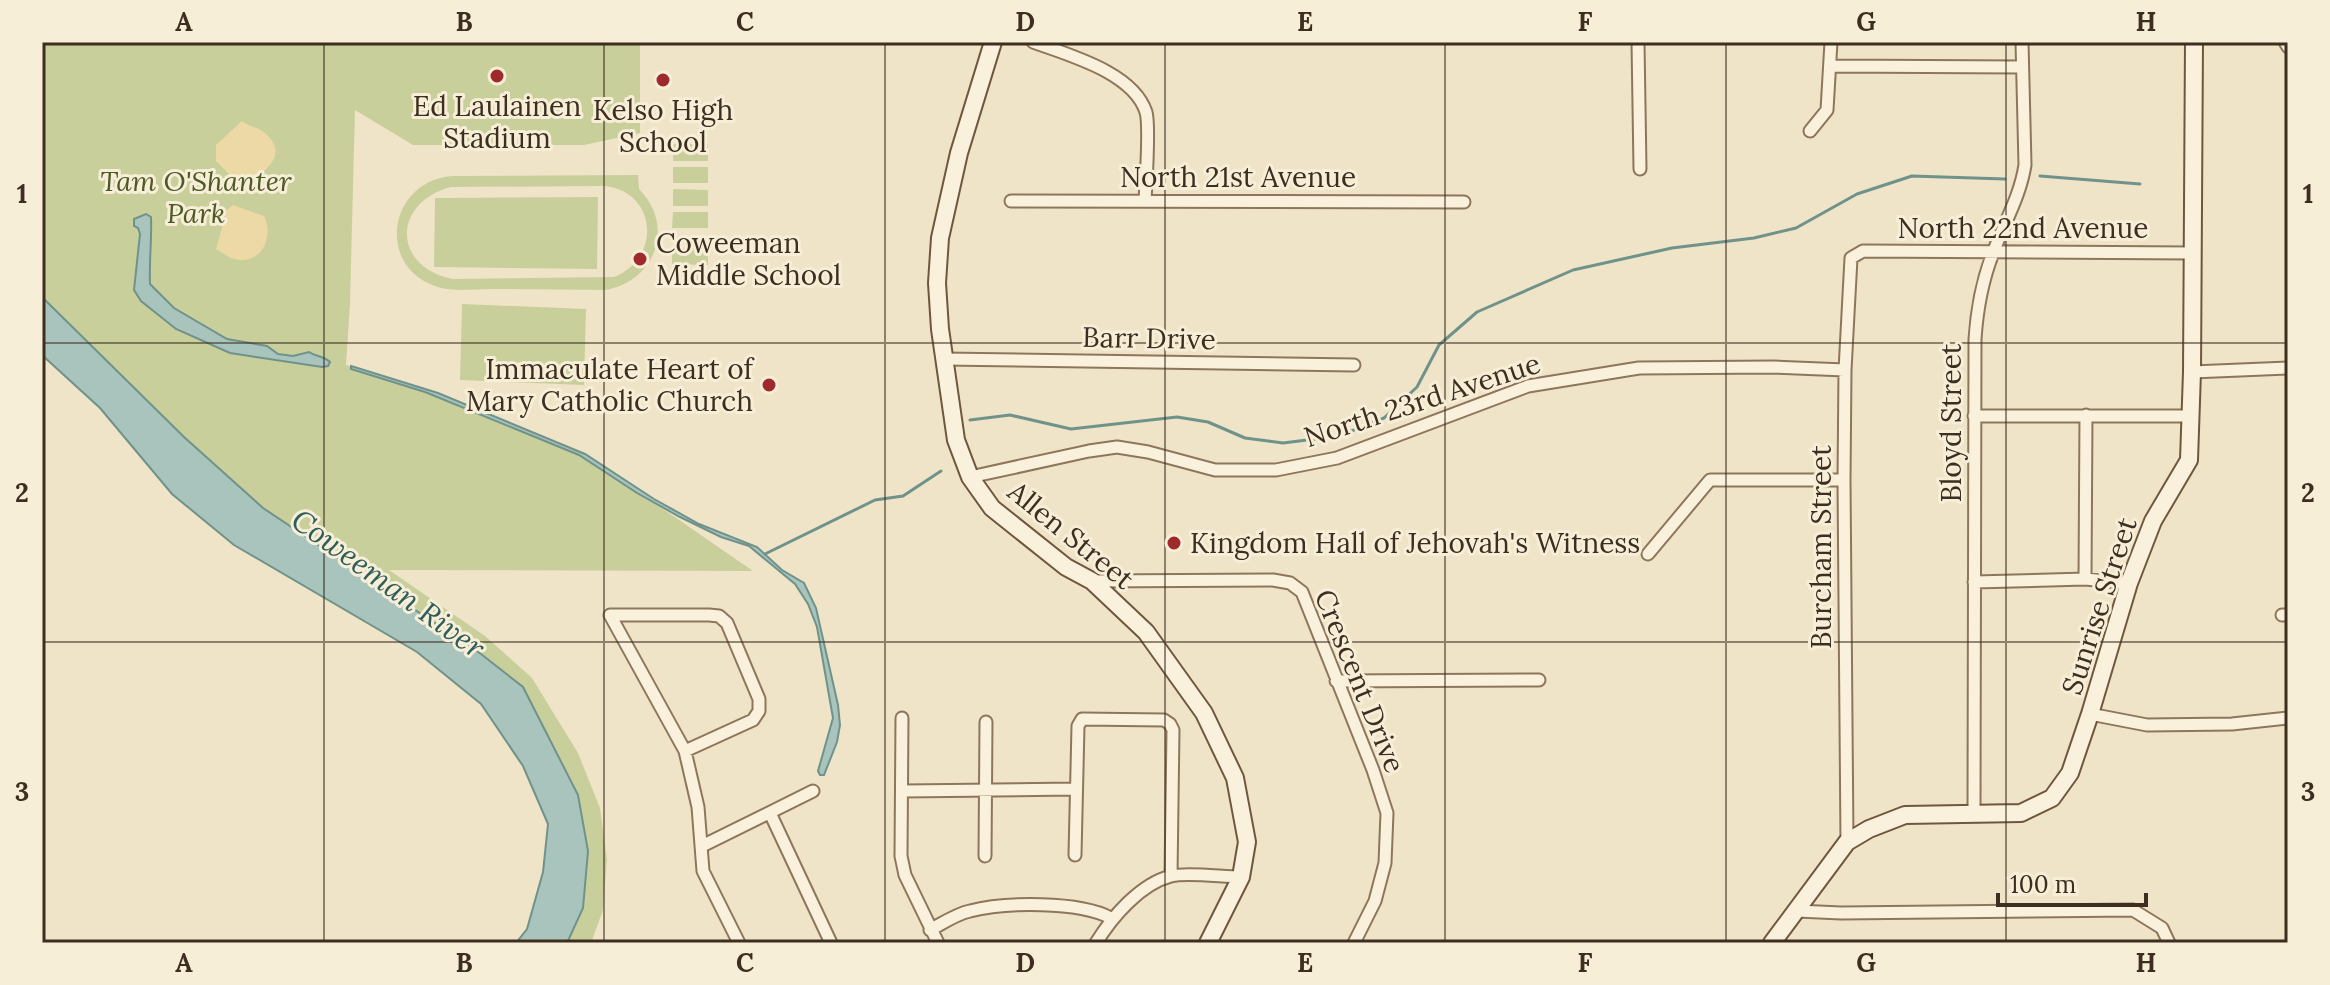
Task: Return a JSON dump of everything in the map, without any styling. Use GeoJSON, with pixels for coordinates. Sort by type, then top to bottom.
{"type":"FeatureCollection","features":[{"type":"Feature","properties":{"kind":"street","name":"Allen Street"},"geometry":{"type":"LineString","coordinates":[[993,42],[959,153],[940,238],[937,283],[943,359],[956,440],[970,477],[992,508],[1066,567],[1092,581],[1146,632],[1204,713],[1235,778],[1247,842],[1241,877],[1208,943]]}},
{"type":"Feature","properties":{"kind":"street"},"geometry":{"type":"LineString","coordinates":[[1033,42],[1084,60],[1131,86],[1146,113],[1145,200]]}},
{"type":"Feature","properties":{"kind":"street"},"geometry":{"type":"LineString","coordinates":[[1638,42],[1640,169]]}},
{"type":"Feature","properties":{"kind":"street"},"geometry":{"type":"LineString","coordinates":[[1810,131],[1827,110],[1831,42]]}},
{"type":"Feature","properties":{"kind":"street","name":"Bloyd Street"},"geometry":{"type":"LineString","coordinates":[[1974,812],[1977,313],[1993,253],[2023,182],[2022,42]]}},
{"type":"Feature","properties":{"kind":"street","name":"Sunrise Street"},"geometry":{"type":"LineString","coordinates":[[1777,941],[1847,842],[1869,829],[1905,815],[2021,813],[2052,798],[2070,773],[2129,583],[2153,521],[2189,460],[2192,416],[2194,42]]}},
{"type":"Feature","properties":{"kind":"street"},"geometry":{"type":"LineString","coordinates":[[1831,66],[2021,67]]}},
{"type":"Feature","properties":{"kind":"street","name":"North 21st Avenue"},"geometry":{"type":"LineString","coordinates":[[1011,201],[1464,202]]}},
{"type":"Feature","properties":{"kind":"street","name":"North 22nd Avenue"},"geometry":{"type":"LineString","coordinates":[[1855,254],[1863,251],[2192,253]]}},
{"type":"Feature","properties":{"kind":"street","name":"Burcham Street"},"geometry":{"type":"LineString","coordinates":[[1847,842],[1845,370],[1850,264],[1855,254]]}},
{"type":"Feature","properties":{"kind":"street","name":"Barr Drive"},"geometry":{"type":"LineString","coordinates":[[943,359],[1354,365]]}},
{"type":"Feature","properties":{"kind":"street","name":"North 23rd Avenue"},"geometry":{"type":"LineString","coordinates":[[970,477],[1117,447],[1215,470],[1276,470],[1337,458],[1528,386],[1639,368],[1845,370]]}},
{"type":"Feature","properties":{"kind":"street"},"geometry":{"type":"LineString","coordinates":[[2192,372],[2288,368]]}},
{"type":"Feature","properties":{"kind":"street"},"geometry":{"type":"LineString","coordinates":[[2085,579],[2086,415]]}},
{"type":"Feature","properties":{"kind":"street"},"geometry":{"type":"LineString","coordinates":[[1974,416],[2192,416]]}},
{"type":"Feature","properties":{"kind":"street"},"geometry":{"type":"LineString","coordinates":[[1648,554],[1710,480],[1844,480]]}},
{"type":"Feature","properties":{"kind":"street"},"geometry":{"type":"LineString","coordinates":[[1974,582],[2085,579],[2129,583]]}},
{"type":"Feature","properties":{"kind":"street","name":"Crescent Drive"},"geometry":{"type":"LineString","coordinates":[[1092,581],[1273,580],[1290,583],[1302,592],[1387,813],[1385,863],[1375,901],[1354,943]]}},
{"type":"Feature","properties":{"kind":"street"},"geometry":{"type":"LineString","coordinates":[[685,751],[753,720],[759,711],[759,699],[727,623],[719,616],[709,615],[610,615],[685,751],[698,807],[703,871],[739,943]]}},
{"type":"Feature","properties":{"kind":"street"},"geometry":{"type":"LineString","coordinates":[[1336,681],[1539,680]]}},
{"type":"Feature","properties":{"kind":"street"},"geometry":{"type":"LineString","coordinates":[[2090,714],[2147,725],[2232,724],[2288,718]]}},
{"type":"Feature","properties":{"kind":"street"},"geometry":{"type":"LineString","coordinates":[[902,718],[901,856],[905,875],[938,943]]}},
{"type":"Feature","properties":{"kind":"street"},"geometry":{"type":"LineString","coordinates":[[1075,855],[1078,726],[1082,719],[1164,720],[1173,730],[1171,876]]}},
{"type":"Feature","properties":{"kind":"street"},"geometry":{"type":"LineString","coordinates":[[985,856],[986,722]]}},
{"type":"Feature","properties":{"kind":"street"},"geometry":{"type":"LineString","coordinates":[[903,791],[1075,789]]}},
{"type":"Feature","properties":{"kind":"street"},"geometry":{"type":"LineString","coordinates":[[702,846],[813,791]]}},
{"type":"Feature","properties":{"kind":"street"},"geometry":{"type":"LineString","coordinates":[[770,813],[831,943]]}},
{"type":"Feature","properties":{"kind":"street"},"geometry":{"type":"LineString","coordinates":[[1096,943],[1111,918],[1141,892],[1171,876],[1241,877]]}},
{"type":"Feature","properties":{"kind":"street"},"geometry":{"type":"LineString","coordinates":[[930,930],[967,911],[999,906],[1068,906],[1096,910],[1111,918]]}},
{"type":"Feature","properties":{"kind":"street"},"geometry":{"type":"LineString","coordinates":[[1797,911],[2133,910],[2162,928],[2169,943]]}},
{"type":"Feature","properties":{"kind":"green space","name":"Tam O'Shanter Park"},"geometry":{"type":"Polygon","coordinates":[[[42,42],[640,42],[640,133],[584,145],[413,145],[355,110],[346,365],[419,388],[572,450],[601,466],[753,571],[389,570],[485,636],[532,678],[578,753],[600,808],[607,859],[603,910],[591,943],[567,943],[583,908],[588,851],[578,795],[523,687],[481,654],[263,508],[184,437],[42,297],[42,42]]]}},
{"type":"Feature","properties":{"kind":"green space"},"geometry":{"type":"Polygon","coordinates":[[[673,144],[708,144],[708,161],[673,161],[673,144]]]}},
{"type":"Feature","properties":{"kind":"green space"},"geometry":{"type":"Polygon","coordinates":[[[673,167],[708,167],[708,183],[673,183],[673,167]]]}},
{"type":"Feature","properties":{"kind":"green space"},"geometry":{"type":"Polygon","coordinates":[[[638,175],[639,189],[656,219],[658,235],[655,250],[637,276],[605,290],[458,290],[438,287],[418,277],[405,262],[398,245],[397,226],[403,208],[414,193],[430,181],[452,176],[638,175]],[[604,186],[451,187],[431,195],[409,220],[407,235],[410,249],[419,262],[433,273],[453,279],[614,277],[630,268],[640,255],[646,241],[647,226],[635,200],[622,191],[604,186]]]}},
{"type":"Feature","properties":{"kind":"green space"},"geometry":{"type":"Polygon","coordinates":[[[673,189],[708,190],[708,206],[673,206],[673,189]]]}},
{"type":"Feature","properties":{"kind":"green space"},"geometry":{"type":"Polygon","coordinates":[[[598,197],[597,269],[434,267],[435,198],[598,197]]]}},
{"type":"Feature","properties":{"kind":"green space"},"geometry":{"type":"Polygon","coordinates":[[[673,212],[708,212],[708,228],[672,228],[673,212]]]}},
{"type":"Feature","properties":{"kind":"green space"},"geometry":{"type":"Polygon","coordinates":[[[672,248],[708,248],[708,265],[672,264],[672,248]]]}},
{"type":"Feature","properties":{"kind":"green space"},"geometry":{"type":"Polygon","coordinates":[[[672,271],[708,271],[707,287],[672,287],[672,271]]]}},
{"type":"Feature","properties":{"kind":"green space"},"geometry":{"type":"Polygon","coordinates":[[[462,304],[586,309],[584,385],[460,380],[462,304]]]}},
{"type":"Feature","properties":{"kind":"sand"},"geometry":{"type":"Polygon","coordinates":[[[242,121],[265,133],[275,150],[270,165],[242,187],[216,161],[216,145],[242,121]]]}},
{"type":"Feature","properties":{"kind":"sand"},"geometry":{"type":"Polygon","coordinates":[[[233,205],[264,216],[267,224],[268,233],[263,248],[251,258],[234,259],[216,249],[227,210],[233,205]]]}},
{"type":"Feature","properties":{"kind":"water"},"geometry":{"type":"Polygon","coordinates":[[[146,214],[151,217],[150,284],[174,308],[227,339],[267,346],[278,354],[293,356],[309,352],[328,360],[328,366],[230,353],[176,329],[141,301],[134,290],[140,234],[134,226],[134,219],[146,214]]]}},
{"type":"Feature","properties":{"kind":"water"},"geometry":{"type":"Polygon","coordinates":[[[42,297],[184,437],[263,508],[481,654],[523,687],[578,795],[588,851],[583,908],[567,943],[516,943],[527,929],[543,872],[548,824],[523,766],[481,704],[417,652],[234,545],[172,494],[100,408],[42,355],[42,297]]]}},
{"type":"Feature","properties":{"kind":"water"},"geometry":{"type":"Polygon","coordinates":[[[351,366],[438,393],[585,454],[699,524],[757,547],[782,570],[804,583],[816,608],[838,705],[840,725],[837,742],[824,775],[818,771],[833,718],[817,627],[808,604],[795,584],[749,546],[721,537],[680,517],[579,455],[425,392],[351,369],[351,366]]]}},
{"type":"Feature","properties":{"kind":"waterway"},"geometry":{"type":"LineString","coordinates":[[970,420],[1010,415],[1071,429],[1177,417],[1208,422],[1245,438],[1283,443],[1339,436],[1384,418],[1417,387],[1439,345],[1477,312],[1573,270],[1672,248],[1754,238],[1796,228],[1857,194],[1912,176],[2005,179]]}},
{"type":"Feature","properties":{"kind":"waterway"},"geometry":{"type":"LineString","coordinates":[[2040,176],[2140,184]]}},
{"type":"Feature","properties":{"kind":"waterway"},"geometry":{"type":"LineString","coordinates":[[765,554],[875,500],[903,496],[941,471]]}},
{"type":"Feature","properties":{"kind":"place","name":"Ed Laulainen Stadium"},"geometry":{"type":"Point","coordinates":[497,76]}},
{"type":"Feature","properties":{"kind":"place","name":"Kelso High School"},"geometry":{"type":"Point","coordinates":[663,80]}},
{"type":"Feature","properties":{"kind":"place","name":"Coweeman Middle School"},"geometry":{"type":"Point","coordinates":[640,259]}},
{"type":"Feature","properties":{"kind":"place","name":"Immaculate Heart of Mary Catholic Church"},"geometry":{"type":"Point","coordinates":[769,385]}},
{"type":"Feature","properties":{"kind":"place","name":"Kingdom Hall of Jehovah's Witness"},"geometry":{"type":"Point","coordinates":[1174,543]}},
{"type":"Feature","properties":{"kind":"water label","name":"Coweeman River"},"geometry":{"type":"Point","coordinates":[388,584]}}]}
